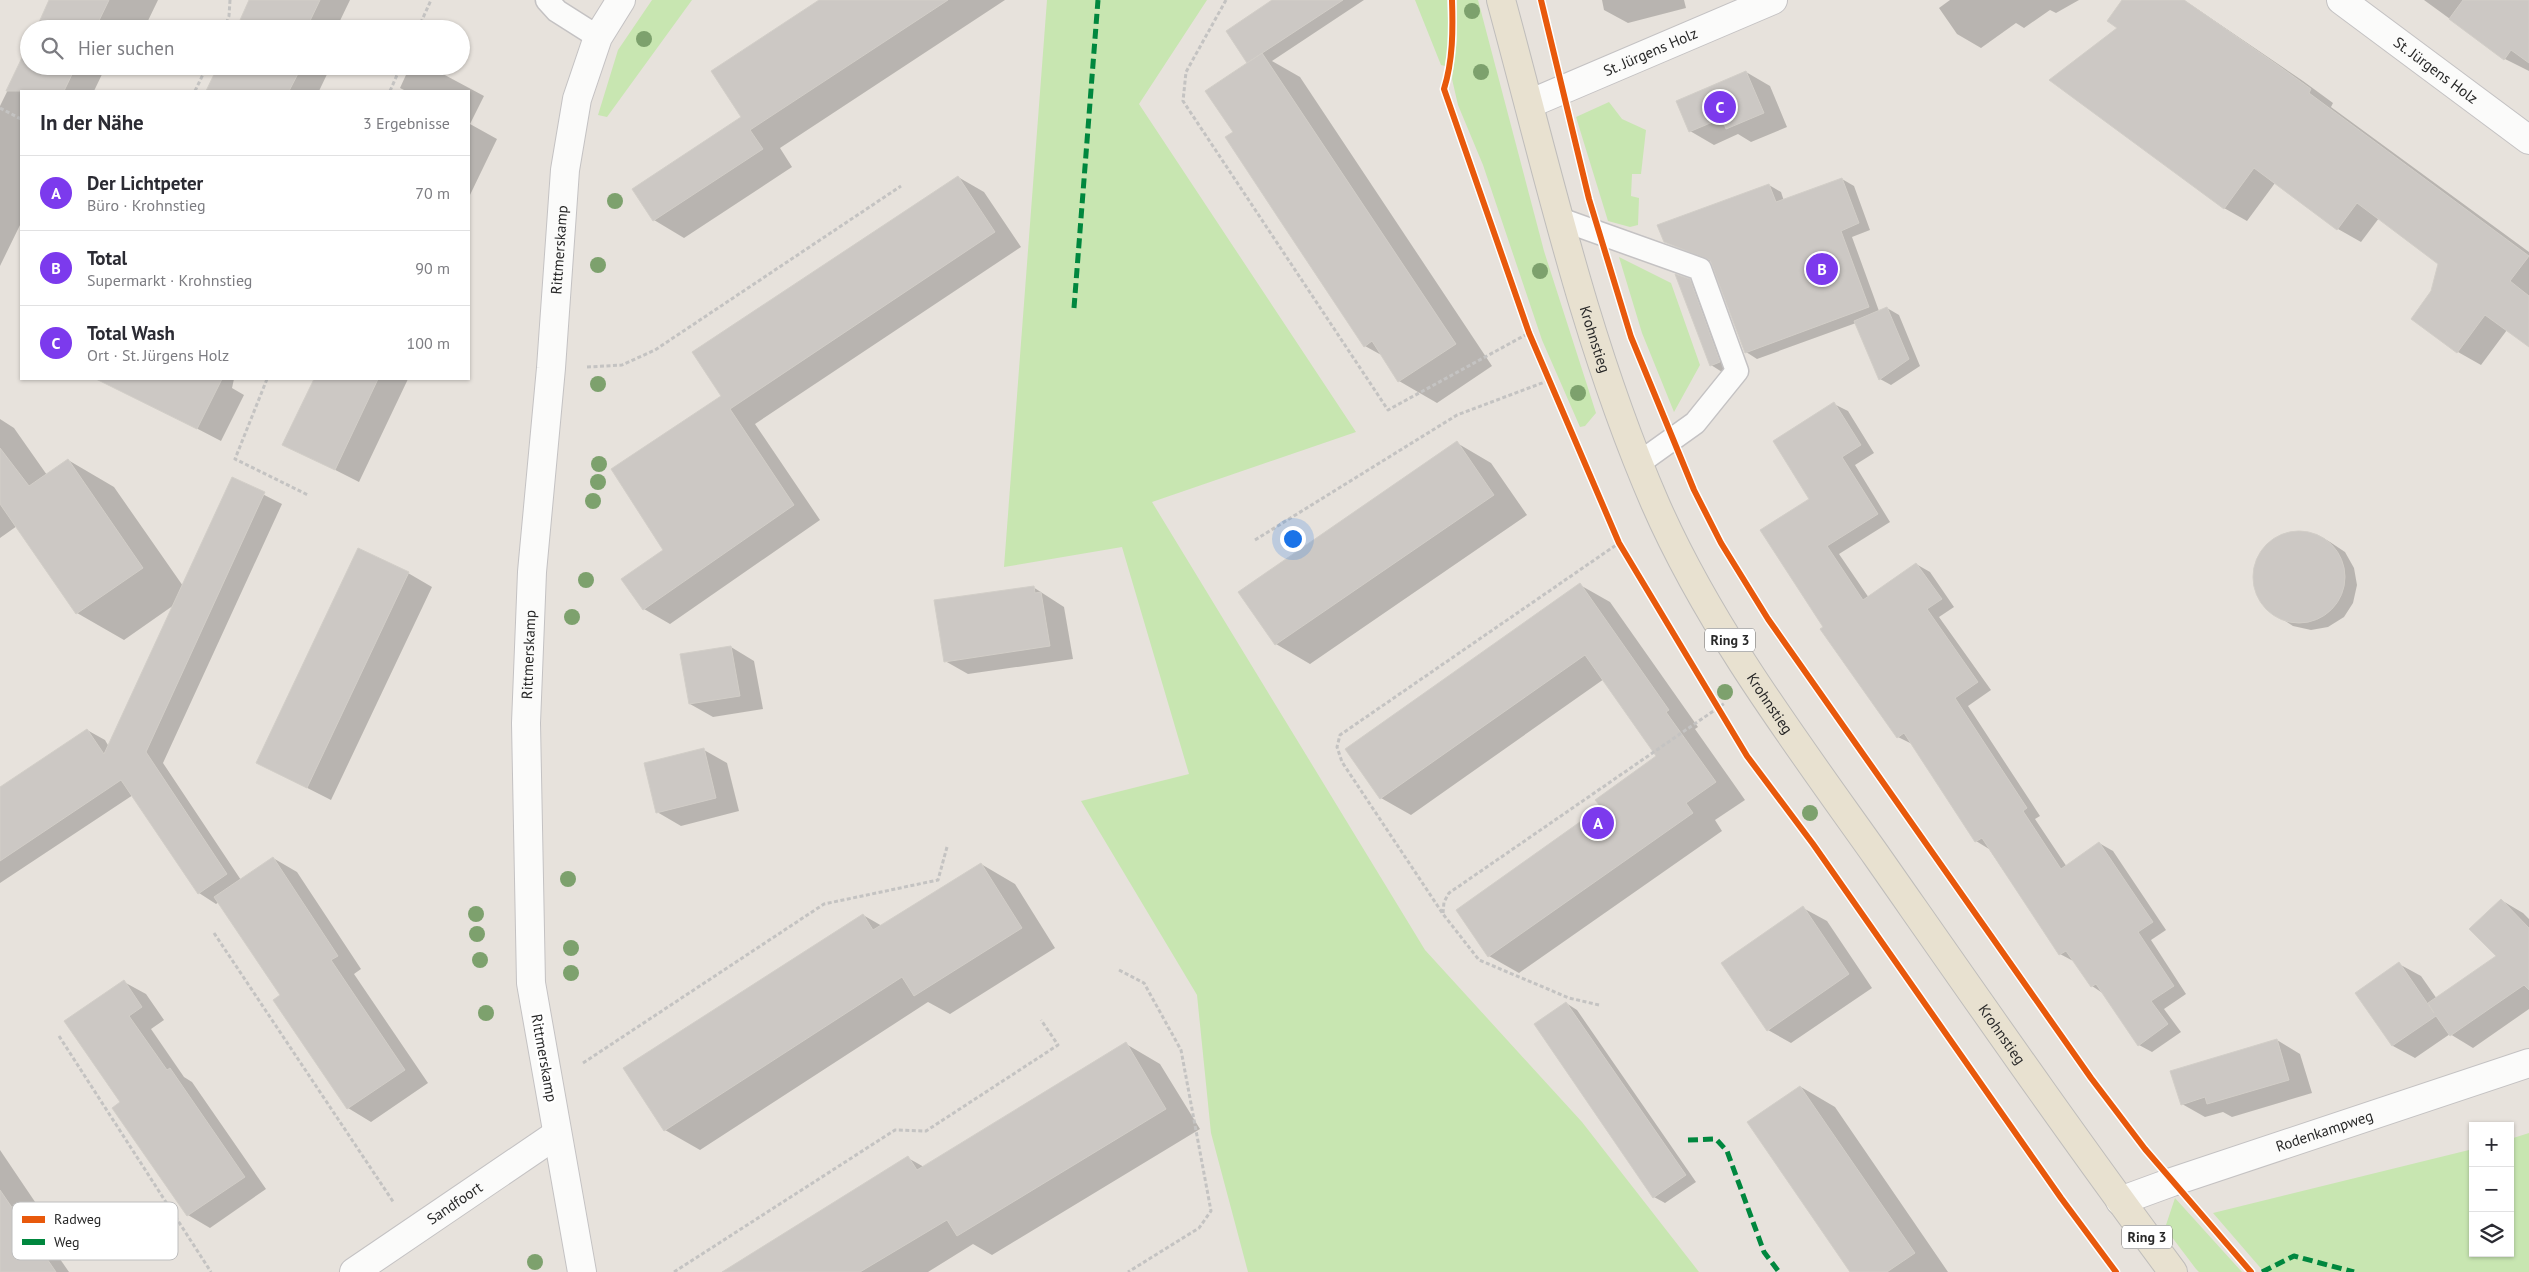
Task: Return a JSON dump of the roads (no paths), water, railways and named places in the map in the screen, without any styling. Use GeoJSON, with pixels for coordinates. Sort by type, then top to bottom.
{"type":"FeatureCollection","features":[{"type":"Feature","properties":{"kind":"main road","name":"Krohnstieg"},"geometry":{"type":"LineString","coordinates":[[1501,0],[1600,363],[1639,463],[1687,569],[1756,682],[2120,1201],[2173,1272]]}},
{"type":"Feature","properties":{"kind":"street","name":"Rittmerskamp"},"geometry":{"type":"LineString","coordinates":[[582,1272],[531,983],[526,723],[532,572],[551,368],[565,170],[577,99],[598,37],[621,0]]}},
{"type":"Feature","properties":{"kind":"street","name":"St. Jürgens Holz"},"geometry":{"type":"LineString","coordinates":[[1529,104],[1773,0]]}},
{"type":"Feature","properties":{"kind":"street","name":"St. Jürgens Holz"},"geometry":{"type":"LineString","coordinates":[[2341,0],[2529,140]]}},
{"type":"Feature","properties":{"kind":"street","name":"Rodenkampweg"},"geometry":{"type":"LineString","coordinates":[[2120,1201],[2529,1062]]}},
{"type":"Feature","properties":{"kind":"street","name":"Sandfoort"},"geometry":{"type":"LineString","coordinates":[[354,1272],[557,1134]]}},
{"type":"Feature","properties":{"kind":"lane"},"geometry":{"type":"LineString","coordinates":[[547,0],[557,10],[598,37]]}},
{"type":"Feature","properties":{"kind":"lane"},"geometry":{"type":"LineString","coordinates":[[1560,219],[1700,269],[1737,371],[1695,422],[1639,463]]}},
{"type":"Feature","properties":{"kind":"place","name":"Total Wash"},"geometry":{"type":"Point","coordinates":[1720,107]}},
{"type":"Feature","properties":{"kind":"place","name":"Total"},"geometry":{"type":"Point","coordinates":[1822,269]}},
{"type":"Feature","properties":{"kind":"place","name":"Der Lichtpeter"},"geometry":{"type":"Point","coordinates":[1598,823]}}]}
